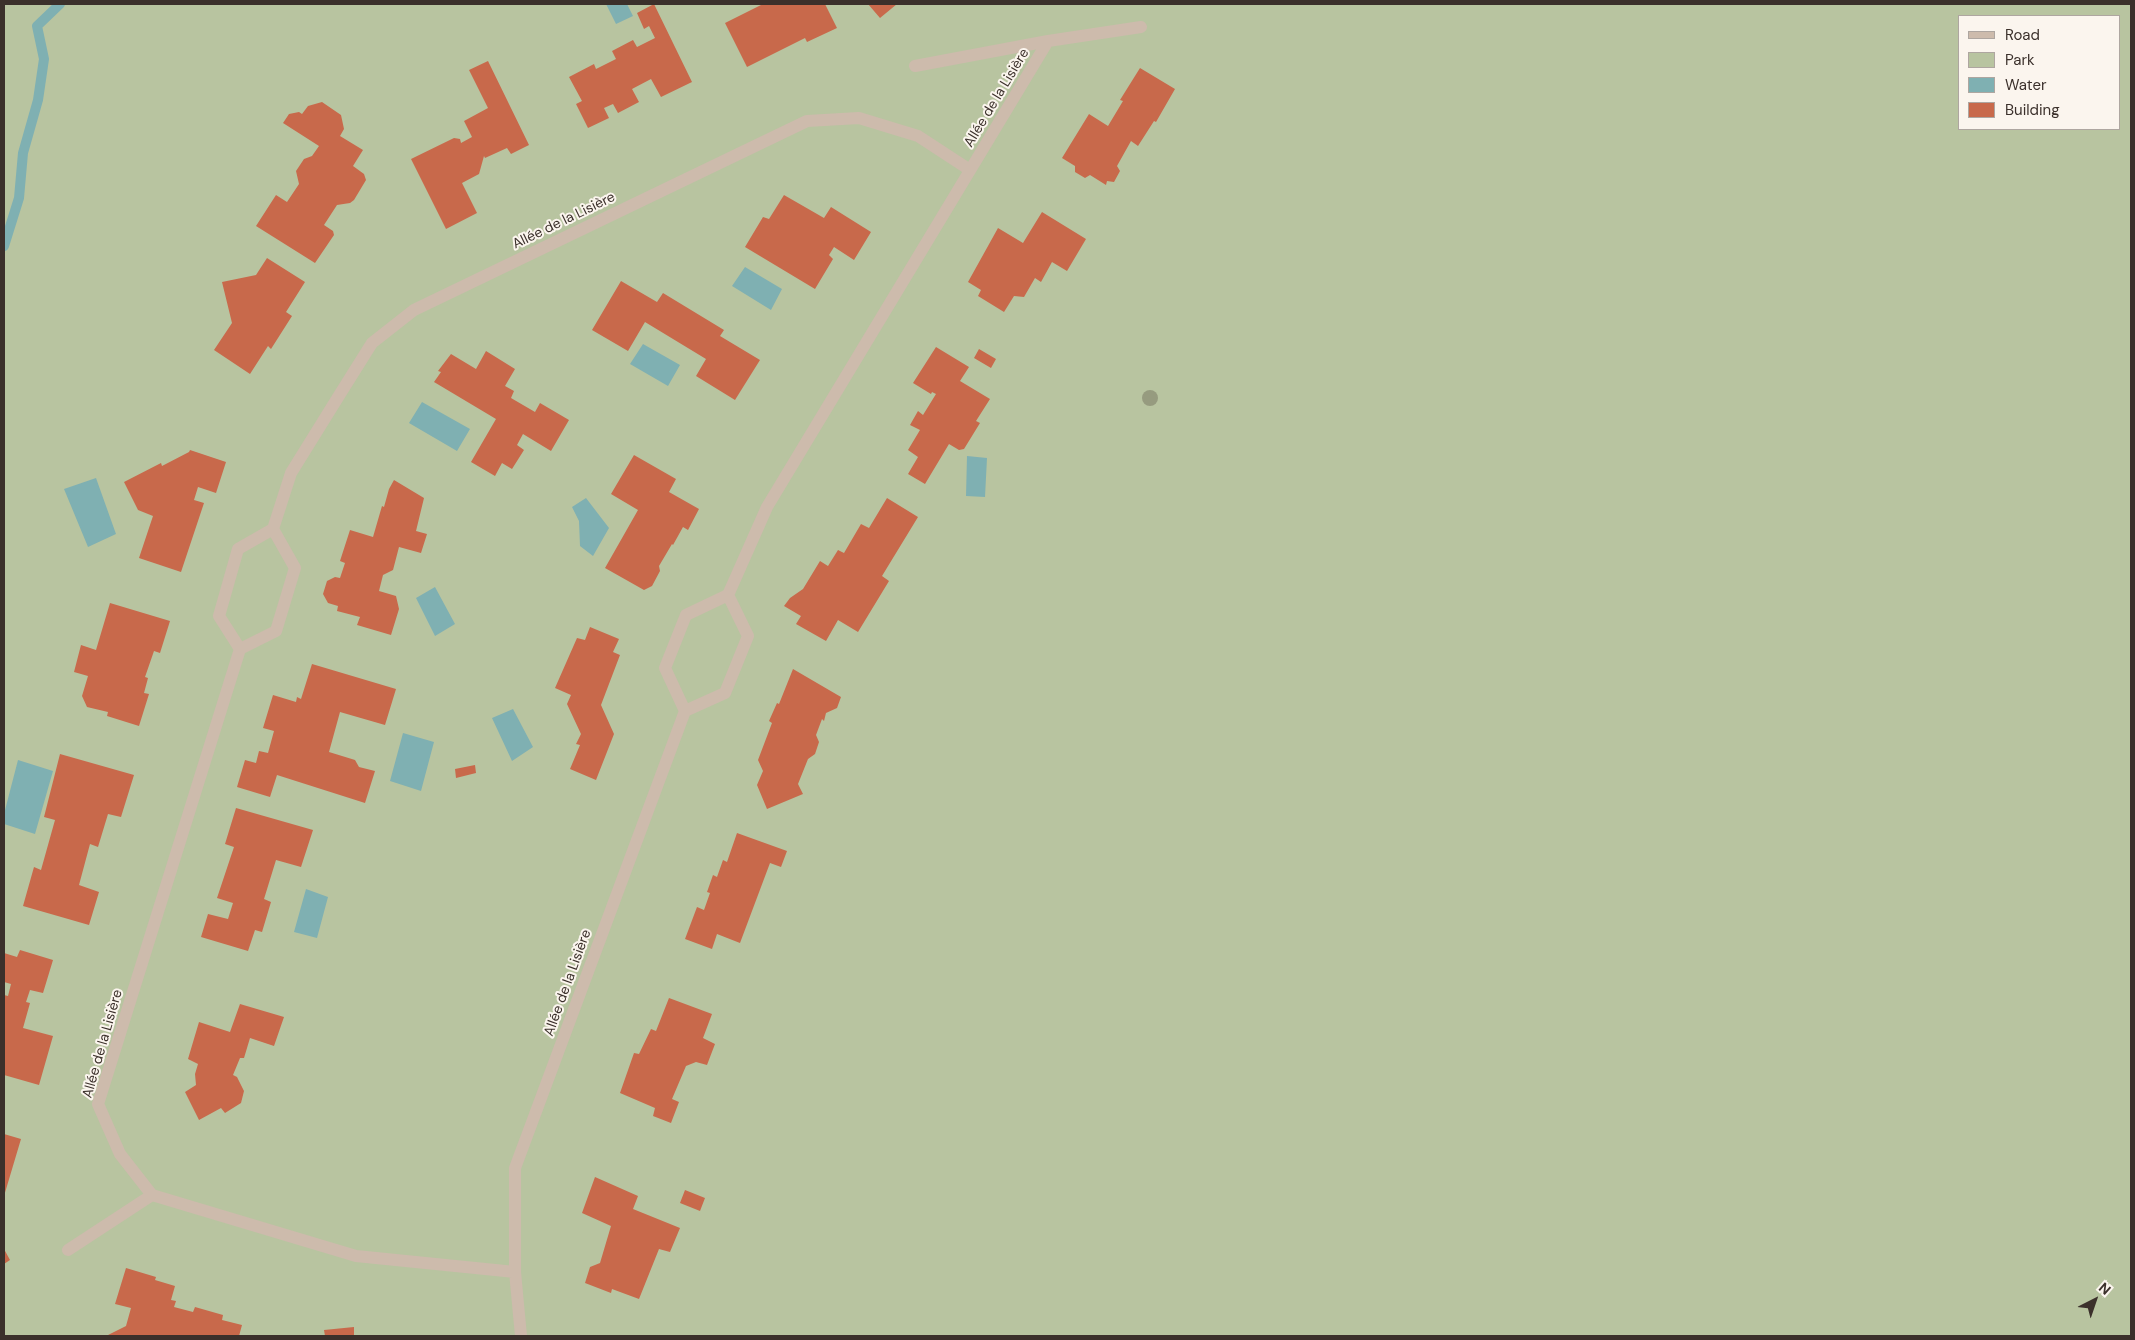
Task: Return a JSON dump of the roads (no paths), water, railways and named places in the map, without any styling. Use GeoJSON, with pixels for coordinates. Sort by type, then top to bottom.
{"type":"FeatureCollection","features":[{"type":"Feature","properties":{"kind":"street","name":"Allée de la Lisière"},"geometry":{"type":"LineString","coordinates":[[915,66],[1048,41],[1142,27]]}},
{"type":"Feature","properties":{"kind":"street","name":"Allée de la Lisière"},"geometry":{"type":"LineString","coordinates":[[728,595],[768,506],[1048,41]]}},
{"type":"Feature","properties":{"kind":"street","name":"Allée de la Lisière"},"geometry":{"type":"LineString","coordinates":[[273,530],[291,473],[344,386],[372,343],[414,310],[807,121],[859,118],[918,136],[970,170]]}},
{"type":"Feature","properties":{"kind":"street"},"geometry":{"type":"LineString","coordinates":[[273,530],[295,568],[276,631],[240,649],[218,616],[238,549],[273,530]]}},
{"type":"Feature","properties":{"kind":"street"},"geometry":{"type":"LineString","coordinates":[[728,595],[748,636],[724,694],[685,711],[666,668],[686,616],[728,595]]}},
{"type":"Feature","properties":{"kind":"street","name":"Allée de la Lisière"},"geometry":{"type":"LineString","coordinates":[[152,1195],[120,1154],[98,1104],[240,649]]}},
{"type":"Feature","properties":{"kind":"street","name":"Allée de la Lisière"},"geometry":{"type":"LineString","coordinates":[[520,1336],[515,1272],[515,1168],[685,711]]}},
{"type":"Feature","properties":{"kind":"street"},"geometry":{"type":"LineString","coordinates":[[68,1250],[152,1195],[356,1256],[515,1272]]}},
{"type":"Feature","properties":{"kind":"water"},"geometry":{"type":"Polygon","coordinates":[[[606,4],[627,4],[633,16],[616,24],[606,4]]]}},
{"type":"Feature","properties":{"kind":"water"},"geometry":{"type":"Polygon","coordinates":[[[745,267],[782,289],[771,310],[732,286],[745,267]]]}},
{"type":"Feature","properties":{"kind":"water"},"geometry":{"type":"Polygon","coordinates":[[[643,344],[680,365],[668,386],[630,364],[643,344]]]}},
{"type":"Feature","properties":{"kind":"water"},"geometry":{"type":"Polygon","coordinates":[[[422,402],[470,429],[457,451],[409,423],[422,402]]]}},
{"type":"Feature","properties":{"kind":"water"},"geometry":{"type":"Polygon","coordinates":[[[967,456],[987,458],[985,497],[966,496],[967,456]]]}},
{"type":"Feature","properties":{"kind":"water"},"geometry":{"type":"Polygon","coordinates":[[[96,478],[116,534],[88,547],[64,489],[96,478]]]}},
{"type":"Feature","properties":{"kind":"water"},"geometry":{"type":"Polygon","coordinates":[[[586,498],[609,528],[593,556],[580,546],[579,521],[572,507],[586,498]]]}},
{"type":"Feature","properties":{"kind":"water"},"geometry":{"type":"Polygon","coordinates":[[[435,587],[455,624],[435,636],[416,598],[435,587]]]}},
{"type":"Feature","properties":{"kind":"water"},"geometry":{"type":"Polygon","coordinates":[[[513,709],[533,747],[512,761],[492,718],[513,709]]]}},
{"type":"Feature","properties":{"kind":"water"},"geometry":{"type":"Polygon","coordinates":[[[403,733],[434,742],[421,791],[390,781],[403,733]]]}},
{"type":"Feature","properties":{"kind":"water"},"geometry":{"type":"Polygon","coordinates":[[[18,760],[53,771],[35,834],[4,824],[4,814],[18,760]]]}},
{"type":"Feature","properties":{"kind":"water"},"geometry":{"type":"Polygon","coordinates":[[[306,889],[328,897],[317,938],[294,932],[306,889]]]}},
{"type":"Feature","properties":{"kind":"waterway"},"geometry":{"type":"LineString","coordinates":[[4,246],[19,198],[23,153],[38,100],[44,59],[37,26],[60,4]]}}]}
